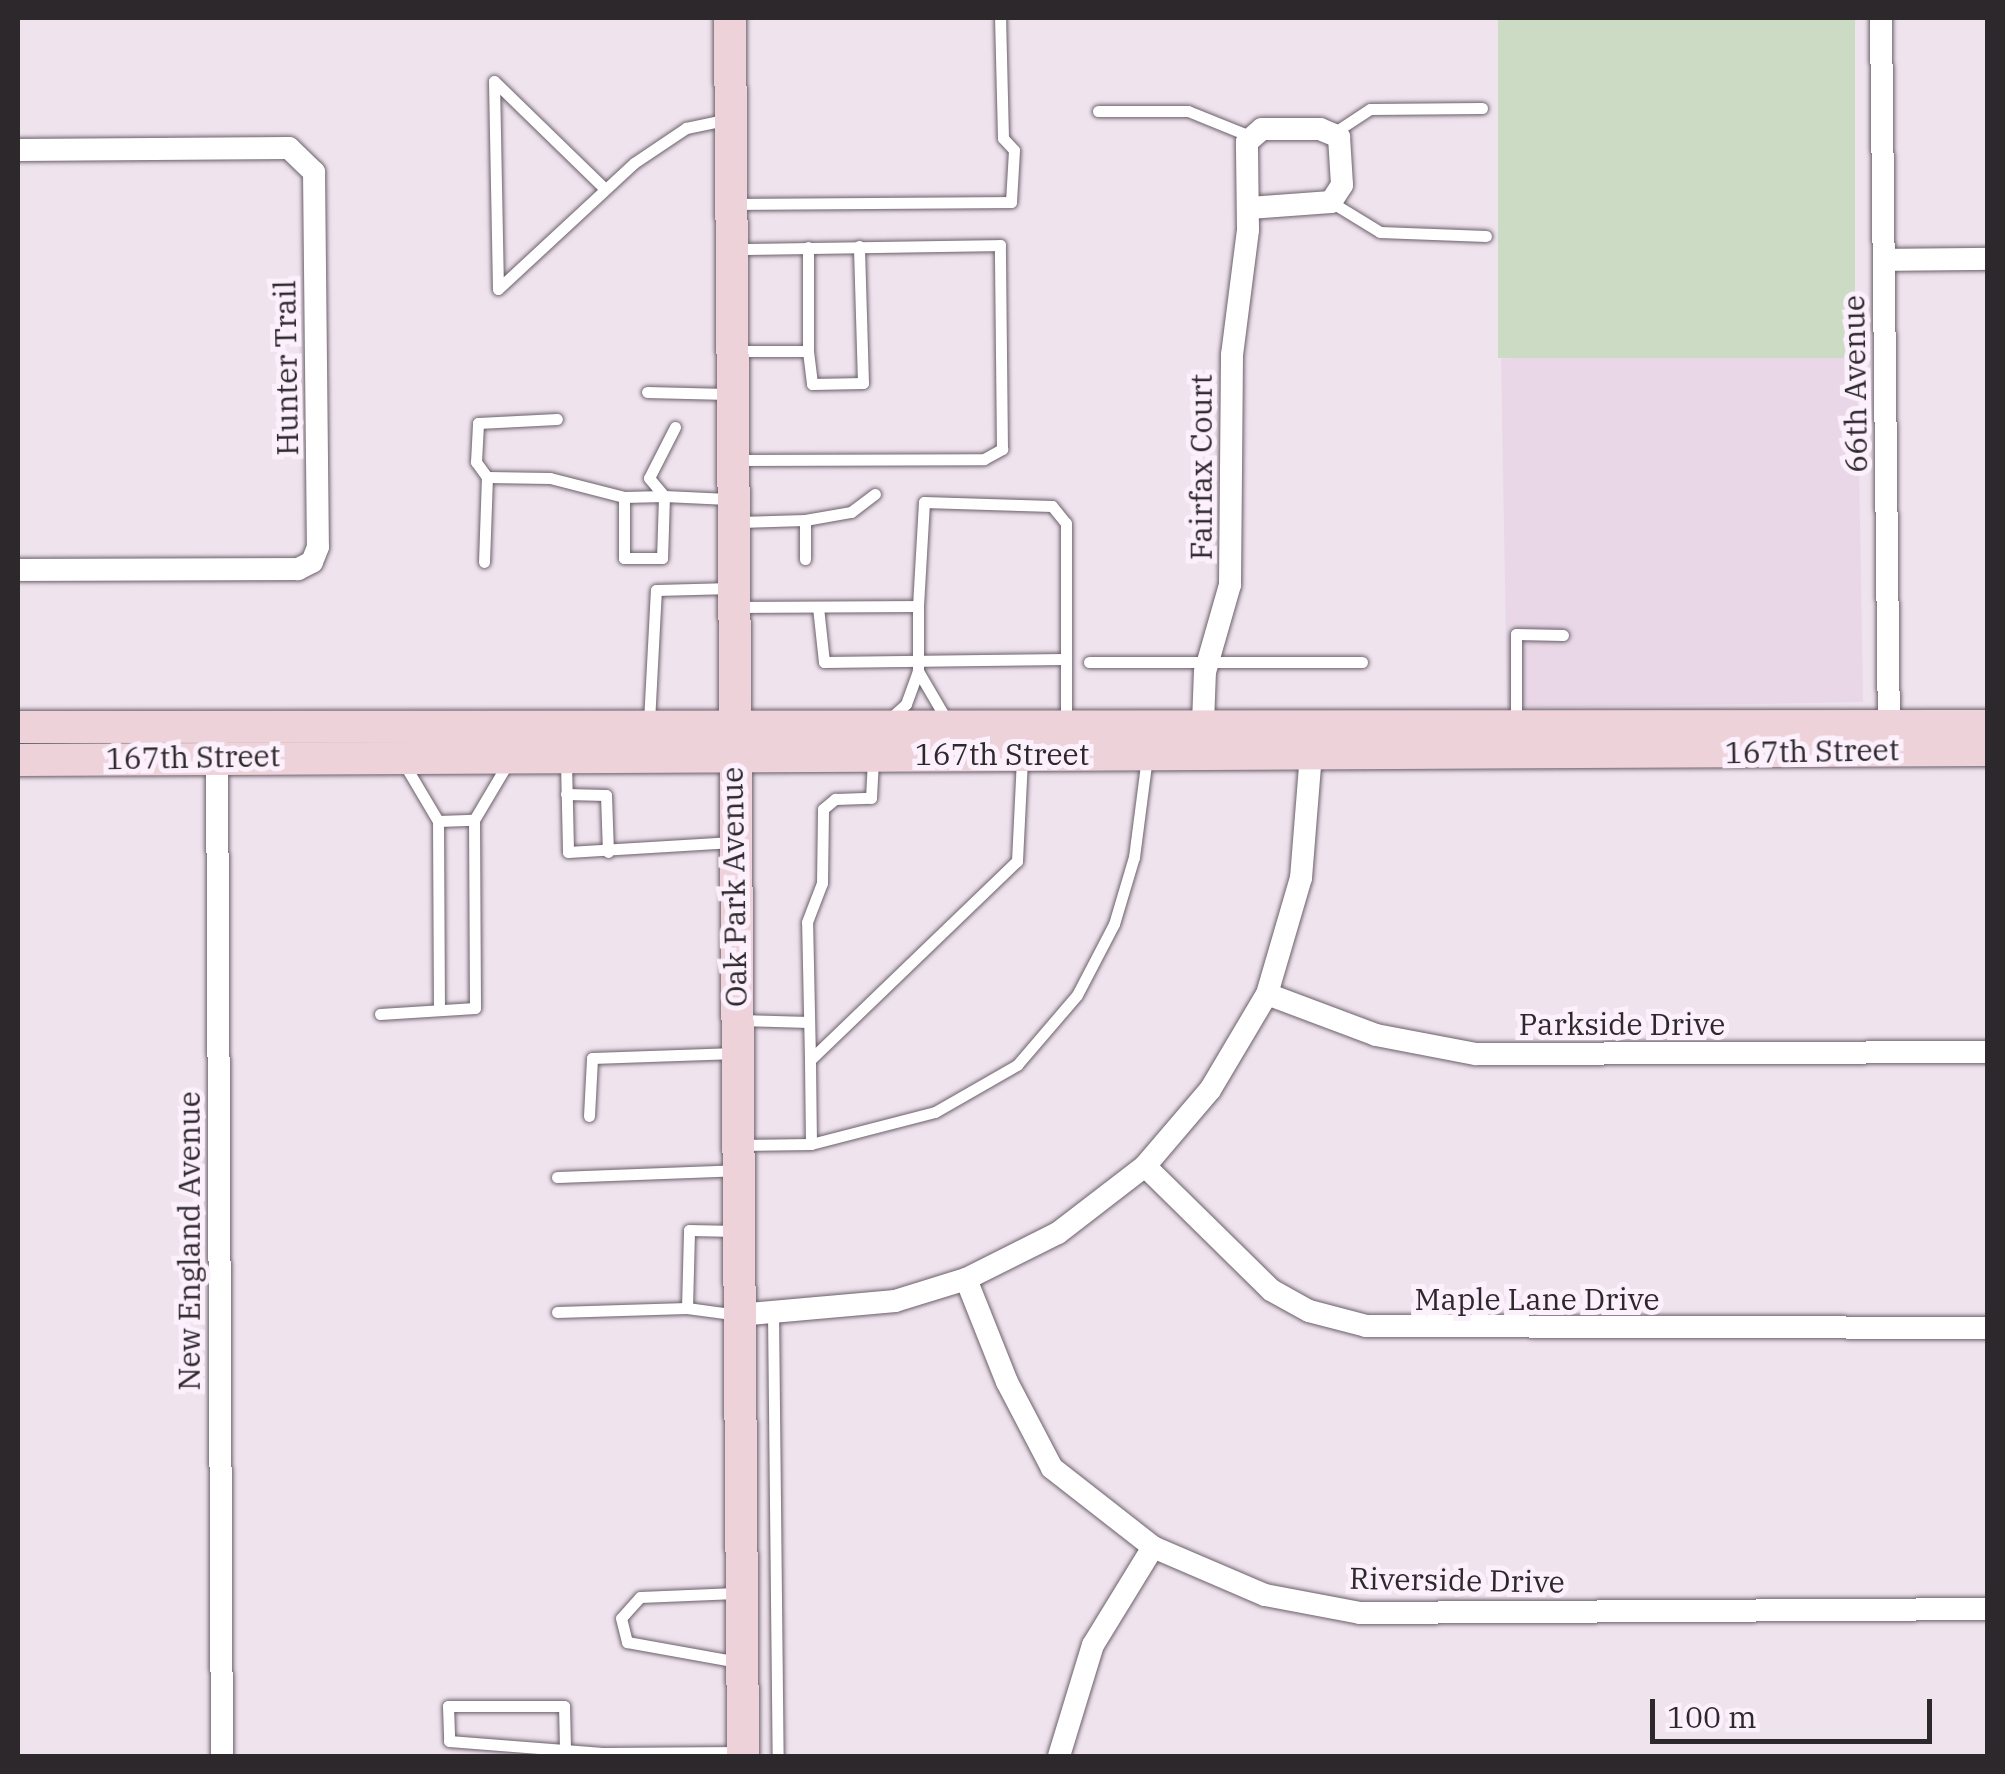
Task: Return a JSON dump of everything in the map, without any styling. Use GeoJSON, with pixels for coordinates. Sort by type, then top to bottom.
{"type":"FeatureCollection","features":[{"type":"Feature","properties":{"kind":"main road","name":"Oak Park Avenue"},"geometry":{"type":"LineString","coordinates":[[730,18],[743,1754]]}},
{"type":"Feature","properties":{"kind":"main road","name":"167th Street"},"geometry":{"type":"LineString","coordinates":[[18,760],[216,741],[649,722],[733,738]]}},
{"type":"Feature","properties":{"kind":"main road","name":"167th Street"},"geometry":{"type":"LineString","coordinates":[[18,727],[399,754],[566,753],[733,738],[1148,740],[1203,723],[1312,722],[1516,724],[1889,738],[1988,750]]}},
{"type":"Feature","properties":{"kind":"main road","name":"167th Street"},"geometry":{"type":"LineString","coordinates":[[879,739],[950,724],[1022,740],[1066,725],[1148,740],[1312,756],[1889,738],[1988,726]]}},
{"type":"Feature","properties":{"kind":"street","name":"66th Avenue"},"geometry":{"type":"LineString","coordinates":[[1882,18],[1889,738]]}},
{"type":"Feature","properties":{"kind":"street"},"geometry":{"type":"LineString","coordinates":[[1249,208],[1331,202],[1342,179],[1335,132],[1262,130],[1250,136]]}},
{"type":"Feature","properties":{"kind":"street","name":"Fairfax Court"},"geometry":{"type":"LineString","coordinates":[[1203,723],[1207,661],[1230,585],[1232,355],[1249,208],[1250,136]]}},
{"type":"Feature","properties":{"kind":"street","name":"Hunter Trail"},"geometry":{"type":"LineString","coordinates":[[18,150],[290,148],[314,172],[318,547],[312,562],[298,569],[18,570]]}},
{"type":"Feature","properties":{"kind":"street"},"geometry":{"type":"LineString","coordinates":[[1884,260],[1988,259]]}},
{"type":"Feature","properties":{"kind":"street"},"geometry":{"type":"LineString","coordinates":[[738,1315],[896,1302],[966,1279],[1058,1233],[1145,1166],[1210,1090],[1266,994],[1301,878],[1312,722]]}},
{"type":"Feature","properties":{"kind":"street","name":"New England Avenue"},"geometry":{"type":"LineString","coordinates":[[216,741],[222,1756]]}},
{"type":"Feature","properties":{"kind":"street","name":"Parkside Drive"},"geometry":{"type":"LineString","coordinates":[[1266,994],[1376,1035],[1476,1054],[1988,1052]]}},
{"type":"Feature","properties":{"kind":"street","name":"Maple Lane Drive"},"geometry":{"type":"LineString","coordinates":[[1145,1166],[1271,1290],[1310,1310],[1366,1326],[1988,1328]]}},
{"type":"Feature","properties":{"kind":"street","name":"Riverside Drive"},"geometry":{"type":"LineString","coordinates":[[966,1279],[1007,1382],[1052,1468],[1153,1548],[1266,1594],[1360,1613],[1988,1609]]}},
{"type":"Feature","properties":{"kind":"street"},"geometry":{"type":"LineString","coordinates":[[1060,1756],[1093,1645],[1153,1548]]}},
{"type":"Feature","properties":{"kind":"lane"},"geometry":{"type":"LineString","coordinates":[[730,204],[1011,202],[1014,150],[1003,138],[1000,18]]}},
{"type":"Feature","properties":{"kind":"lane"},"geometry":{"type":"LineString","coordinates":[[603,187],[494,81],[498,288],[603,187],[686,128],[730,119]]}},
{"type":"Feature","properties":{"kind":"lane"},"geometry":{"type":"LineString","coordinates":[[1335,132],[1370,109],[1482,108]]}},
{"type":"Feature","properties":{"kind":"lane"},"geometry":{"type":"LineString","coordinates":[[1098,111],[1188,111],[1250,136]]}},
{"type":"Feature","properties":{"kind":"lane"},"geometry":{"type":"LineString","coordinates":[[1331,202],[1394,235],[1486,236]]}},
{"type":"Feature","properties":{"kind":"lane"},"geometry":{"type":"LineString","coordinates":[[730,249],[1000,245],[1002,449],[984,458],[732,460]]}},
{"type":"Feature","properties":{"kind":"lane"},"geometry":{"type":"LineString","coordinates":[[808,247],[808,352],[812,384],[863,384],[860,246]]}},
{"type":"Feature","properties":{"kind":"lane"},"geometry":{"type":"LineString","coordinates":[[731,351],[808,352]]}},
{"type":"Feature","properties":{"kind":"lane"},"geometry":{"type":"LineString","coordinates":[[647,392],[732,394]]}},
{"type":"Feature","properties":{"kind":"lane"},"geometry":{"type":"LineString","coordinates":[[484,562],[488,476],[476,462],[478,423],[557,419]]}},
{"type":"Feature","properties":{"kind":"lane"},"geometry":{"type":"LineString","coordinates":[[624,497],[624,558],[662,558],[664,496],[649,478],[674,427]]}},
{"type":"Feature","properties":{"kind":"lane"},"geometry":{"type":"LineString","coordinates":[[488,476],[550,478],[624,497],[664,496],[732,511],[806,520],[851,512],[875,494]]}},
{"type":"Feature","properties":{"kind":"lane"},"geometry":{"type":"LineString","coordinates":[[811,1144],[807,922],[822,883],[823,809],[835,798],[870,798],[879,739],[906,704],[918,665],[924,502],[1052,506],[1066,524],[1066,725]]}},
{"type":"Feature","properties":{"kind":"lane"},"geometry":{"type":"LineString","coordinates":[[805,559],[806,520]]}},
{"type":"Feature","properties":{"kind":"lane"},"geometry":{"type":"LineString","coordinates":[[649,722],[656,590],[818,606],[918,606]]}},
{"type":"Feature","properties":{"kind":"lane"},"geometry":{"type":"LineString","coordinates":[[818,606],[824,662],[918,665],[1063,660]]}},
{"type":"Feature","properties":{"kind":"lane"},"geometry":{"type":"LineString","coordinates":[[1516,724],[1516,634],[1563,635]]}},
{"type":"Feature","properties":{"kind":"lane"},"geometry":{"type":"LineString","coordinates":[[1089,662],[1362,662]]}},
{"type":"Feature","properties":{"kind":"lane"},"geometry":{"type":"LineString","coordinates":[[918,665],[950,724]]}},
{"type":"Feature","properties":{"kind":"lane"},"geometry":{"type":"LineString","coordinates":[[810,1060],[1017,861],[1022,740]]}},
{"type":"Feature","properties":{"kind":"lane"},"geometry":{"type":"LineString","coordinates":[[557,1177],[737,1158],[811,1144],[936,1112],[1029,1051],[1077,995],[1114,924],[1134,857],[1148,740]]}},
{"type":"Feature","properties":{"kind":"lane"},"geometry":{"type":"LineString","coordinates":[[380,1014],[475,1008],[474,820],[514,753]]}},
{"type":"Feature","properties":{"kind":"lane"},"geometry":{"type":"LineString","coordinates":[[566,753],[568,852],[734,842]]}},
{"type":"Feature","properties":{"kind":"lane"},"geometry":{"type":"LineString","coordinates":[[399,754],[438,821],[438,1010]]}},
{"type":"Feature","properties":{"kind":"lane"},"geometry":{"type":"LineString","coordinates":[[566,794],[606,795],[608,852]]}},
{"type":"Feature","properties":{"kind":"lane"},"geometry":{"type":"LineString","coordinates":[[438,821],[474,820]]}},
{"type":"Feature","properties":{"kind":"lane"},"geometry":{"type":"LineString","coordinates":[[589,1116],[592,1058],[809,1022]]}},
{"type":"Feature","properties":{"kind":"lane"},"geometry":{"type":"LineString","coordinates":[[687,1308],[689,1230],[738,1231]]}},
{"type":"Feature","properties":{"kind":"lane"},"geometry":{"type":"LineString","coordinates":[[557,1312],[687,1308],[738,1315]]}},
{"type":"Feature","properties":{"kind":"lane"},"geometry":{"type":"LineString","coordinates":[[773,1312],[778,1756]]}},
{"type":"Feature","properties":{"kind":"lane"},"geometry":{"type":"LineString","coordinates":[[741,1593],[640,1598],[621,1618],[628,1642],[742,1663]]}},
{"type":"Feature","properties":{"kind":"lane"},"geometry":{"type":"LineString","coordinates":[[565,1748],[564,1706],[448,1706],[448,1742],[565,1748],[743,1754]]}},
{"type":"Feature","properties":{"kind":"shaded area"},"geometry":{"type":"Polygon","coordinates":[[[1857,352],[1863,702],[1507,708],[1501,358],[1857,352]]]}},
{"type":"Feature","properties":{"kind":"green space"},"geometry":{"type":"Polygon","coordinates":[[[1498,18],[1855,18],[1855,358],[1498,358],[1498,18]]]}}]}
